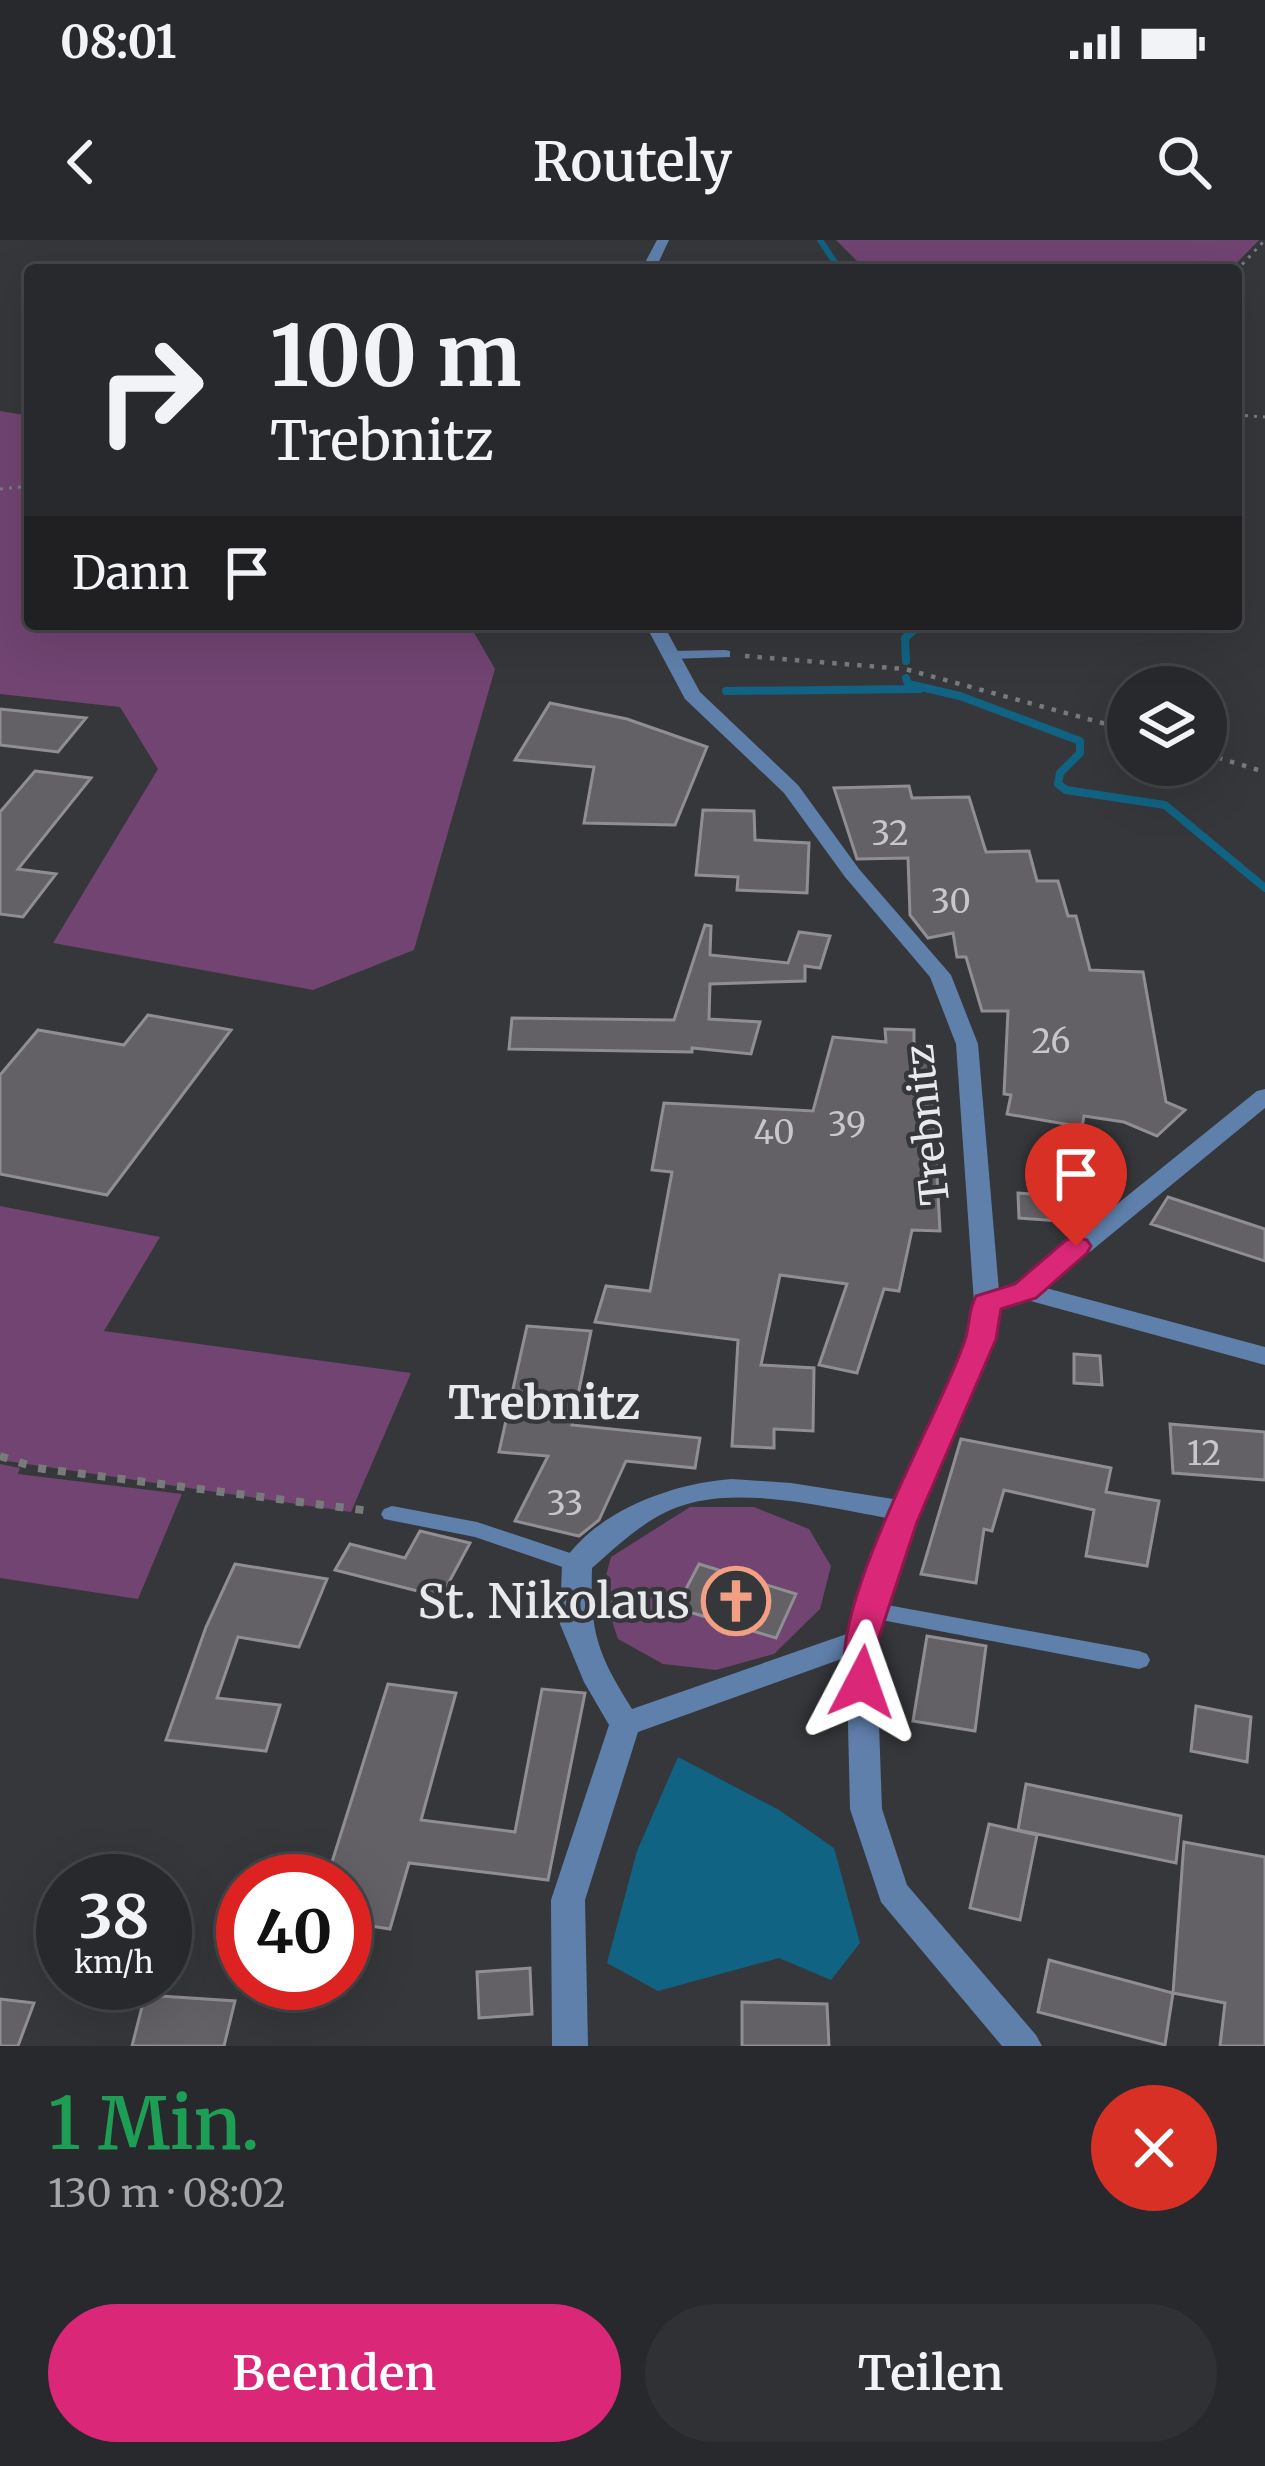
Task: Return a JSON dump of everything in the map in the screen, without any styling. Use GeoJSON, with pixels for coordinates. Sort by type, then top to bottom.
{"type":"FeatureCollection","features":[{"type":"Feature","properties":{"kind":"street","name":"Trebnitz"},"geometry":{"type":"LineString","coordinates":[[657,630],[692,695],[790,789],[852,873],[940,975],[967,1044],[987,1303],[981,1339],[906,1511],[866,1625]]}},
{"type":"Feature","properties":{"kind":"street"},"geometry":{"type":"LineString","coordinates":[[987,1303],[1025,1291],[1265,1096]]}},
{"type":"Feature","properties":{"kind":"street"},"geometry":{"type":"LineString","coordinates":[[1025,1291],[1265,1356]]}},
{"type":"Feature","properties":{"kind":"street"},"geometry":{"type":"LineString","coordinates":[[570,2046],[568,1900],[625,1724],[599,1682],[575,1624],[577,1564],[624,1525],[676,1497],[742,1489],[906,1511]]}},
{"type":"Feature","properties":{"kind":"street"},"geometry":{"type":"LineString","coordinates":[[625,1724],[866,1625],[866,1809],[893,1892],[1024,2046]]}},
{"type":"Feature","properties":{"kind":"lane"},"geometry":{"type":"LineString","coordinates":[[670,655],[725,654]]}},
{"type":"Feature","properties":{"kind":"lane"},"geometry":{"type":"LineString","coordinates":[[392,1514],[477,1530],[577,1564]]}},
{"type":"Feature","properties":{"kind":"lane"},"geometry":{"type":"LineString","coordinates":[[866,1625],[1139,1660]]}},
{"type":"Feature","properties":{"kind":"path"},"geometry":{"type":"LineString","coordinates":[[1242,265],[1265,240]]}},
{"type":"Feature","properties":{"kind":"path"},"geometry":{"type":"LineString","coordinates":[[725,654],[905,669],[1107,724]]}},
{"type":"Feature","properties":{"kind":"path"},"geometry":{"type":"LineString","coordinates":[[1227,760],[1265,772]]}},
{"type":"Feature","properties":{"kind":"path"},"geometry":{"type":"LineString","coordinates":[[0,1456],[37,1468],[392,1514]]}},
{"type":"Feature","properties":{"kind":"shaded area"},"geometry":{"type":"Polygon","coordinates":[[[836,240],[1259,240],[1236,264],[860,264],[836,240]]]}},
{"type":"Feature","properties":{"kind":"shaded area"},"geometry":{"type":"Polygon","coordinates":[[[0,411],[24,415],[24,630],[472,630],[495,669],[414,950],[313,990],[53,943],[158,769],[120,707],[0,694],[0,411]]]}},
{"type":"Feature","properties":{"kind":"shaded area"},"geometry":{"type":"Polygon","coordinates":[[[0,1206],[160,1237],[104,1331],[411,1373],[351,1512],[0,1460],[0,1206]]]}},
{"type":"Feature","properties":{"kind":"shaded area"},"geometry":{"type":"Polygon","coordinates":[[[0,1464],[20,1468],[18,1474],[182,1494],[138,1599],[0,1578],[0,1464]]]}},
{"type":"Feature","properties":{"kind":"shaded area"},"geometry":{"type":"Polygon","coordinates":[[[690,1507],[754,1507],[809,1529],[831,1566],[820,1609],[774,1654],[716,1670],[663,1664],[618,1639],[602,1591],[611,1557],[690,1507]]]}},
{"type":"Feature","properties":{"kind":"water"},"geometry":{"type":"Polygon","coordinates":[[[678,1757],[779,1810],[834,1848],[860,1943],[831,1980],[779,1958],[658,1991],[607,1963],[637,1851],[678,1757]]]}},
{"type":"Feature","properties":{"kind":"building"},"geometry":{"type":"Polygon","coordinates":[[[550,703],[627,719],[707,747],[675,825],[584,823],[594,767],[515,760],[550,703]]]}},
{"type":"Feature","properties":{"kind":"building"},"geometry":{"type":"Polygon","coordinates":[[[0,709],[86,718],[58,752],[0,745],[0,709]]]}},
{"type":"Feature","properties":{"kind":"building"},"geometry":{"type":"Polygon","coordinates":[[[35,771],[91,778],[18,869],[56,874],[23,917],[0,914],[0,812],[35,771]]]}},
{"type":"Feature","properties":{"kind":"building"},"geometry":{"type":"Polygon","coordinates":[[[909,786],[912,798],[969,797],[986,852],[1029,851],[1037,881],[1058,881],[1068,916],[1076,916],[1090,970],[1143,972],[1166,1102],[1185,1110],[1157,1136],[1124,1122],[1084,1116],[1082,1127],[1007,1114],[1011,1095],[1004,1094],[1008,1011],[982,1011],[966,957],[957,957],[953,933],[928,938],[910,915],[908,858],[857,859],[834,788],[909,786]]]}},
{"type":"Feature","properties":{"kind":"building"},"geometry":{"type":"Polygon","coordinates":[[[703,810],[754,811],[755,840],[809,843],[807,893],[737,890],[738,877],[696,875],[703,810]]]}},
{"type":"Feature","properties":{"kind":"building"},"geometry":{"type":"Polygon","coordinates":[[[705,925],[711,926],[710,955],[788,963],[799,932],[830,936],[820,968],[805,966],[805,981],[710,984],[709,1019],[760,1022],[751,1054],[692,1048],[692,1052],[509,1049],[512,1018],[674,1020],[705,925]]]}},
{"type":"Feature","properties":{"kind":"building"},"geometry":{"type":"Polygon","coordinates":[[[148,1015],[231,1030],[107,1195],[0,1174],[0,1075],[38,1030],[124,1045],[148,1015]]]}},
{"type":"Feature","properties":{"kind":"building"},"geometry":{"type":"Polygon","coordinates":[[[885,1029],[914,1030],[914,1047],[930,1048],[940,1231],[912,1230],[899,1291],[884,1289],[857,1373],[819,1365],[847,1284],[780,1275],[761,1365],[814,1368],[813,1431],[774,1429],[774,1448],[732,1446],[738,1340],[595,1322],[606,1286],[650,1291],[672,1172],[652,1170],[664,1103],[813,1111],[833,1037],[886,1042],[885,1029]]]}},
{"type":"Feature","properties":{"kind":"building"},"geometry":{"type":"Polygon","coordinates":[[[1018,1193],[1058,1196],[1059,1221],[1019,1218],[1018,1193]]]}},
{"type":"Feature","properties":{"kind":"building"},"geometry":{"type":"Polygon","coordinates":[[[1168,1197],[1265,1229],[1265,1261],[1151,1224],[1168,1197]]]}},
{"type":"Feature","properties":{"kind":"building"},"geometry":{"type":"Polygon","coordinates":[[[527,1326],[591,1331],[572,1425],[700,1438],[695,1468],[626,1461],[599,1520],[579,1536],[515,1521],[548,1456],[499,1452],[527,1326]]]}},
{"type":"Feature","properties":{"kind":"building"},"geometry":{"type":"Polygon","coordinates":[[[1074,1354],[1100,1356],[1102,1385],[1074,1383],[1074,1354]]]}},
{"type":"Feature","properties":{"kind":"building"},"geometry":{"type":"Polygon","coordinates":[[[1170,1424],[1265,1432],[1265,1480],[1173,1473],[1170,1424]]]}},
{"type":"Feature","properties":{"kind":"building"},"geometry":{"type":"Polygon","coordinates":[[[961,1439],[1111,1468],[1106,1492],[1159,1501],[1147,1566],[1086,1556],[1094,1510],[1004,1490],[992,1531],[984,1529],[976,1583],[921,1574],[961,1439]]]}},
{"type":"Feature","properties":{"kind":"building"},"geometry":{"type":"Polygon","coordinates":[[[420,1531],[470,1543],[441,1597],[335,1570],[350,1544],[405,1558],[420,1531]]]}},
{"type":"Feature","properties":{"kind":"building"},"geometry":{"type":"Polygon","coordinates":[[[235,1564],[327,1579],[299,1647],[238,1637],[217,1698],[280,1705],[266,1751],[166,1740],[206,1627],[235,1564]]]}},
{"type":"Feature","properties":{"kind":"building","name":"St. Nikolaus"},"geometry":{"type":"Polygon","coordinates":[[[699,1564],[796,1594],[776,1638],[676,1608],[699,1564]]]}},
{"type":"Feature","properties":{"kind":"building"},"geometry":{"type":"Polygon","coordinates":[[[927,1636],[986,1646],[975,1731],[913,1721],[927,1636]]]}},
{"type":"Feature","properties":{"kind":"building"},"geometry":{"type":"Polygon","coordinates":[[[388,1684],[456,1693],[421,1820],[515,1832],[542,1689],[585,1693],[548,1880],[409,1863],[390,1929],[372,1926],[372,1854],[334,1854],[388,1684]]]}},
{"type":"Feature","properties":{"kind":"building"},"geometry":{"type":"Polygon","coordinates":[[[1196,1706],[1251,1717],[1247,1762],[1191,1751],[1196,1706]]]}},
{"type":"Feature","properties":{"kind":"building"},"geometry":{"type":"Polygon","coordinates":[[[1026,1784],[1181,1816],[1176,1863],[1018,1830],[1026,1784]]]}},
{"type":"Feature","properties":{"kind":"building"},"geometry":{"type":"Polygon","coordinates":[[[989,1824],[1037,1835],[1020,1920],[970,1908],[989,1824]]]}},
{"type":"Feature","properties":{"kind":"building"},"geometry":{"type":"Polygon","coordinates":[[[1184,1842],[1265,1857],[1265,2046],[1220,2046],[1225,2003],[1173,1993],[1184,1842]]]}},
{"type":"Feature","properties":{"kind":"building"},"geometry":{"type":"Polygon","coordinates":[[[1049,1960],[1173,1993],[1165,2045],[1038,2012],[1049,1960]]]}},
{"type":"Feature","properties":{"kind":"building"},"geometry":{"type":"Polygon","coordinates":[[[530,1968],[532,2014],[479,2018],[477,1972],[530,1968]]]}},
{"type":"Feature","properties":{"kind":"building"},"geometry":{"type":"Polygon","coordinates":[[[192,1998],[216,2000],[216,2010],[233,2010],[224,2046],[132,2046],[141,2010],[192,2010],[192,1998]]]}},
{"type":"Feature","properties":{"kind":"building"},"geometry":{"type":"Polygon","coordinates":[[[0,1999],[34,2003],[18,2046],[0,2046],[0,1999]]]}},
{"type":"Feature","properties":{"kind":"building"},"geometry":{"type":"Polygon","coordinates":[[[742,2002],[827,2004],[829,2046],[742,2046],[742,2002]]]}},
{"type":"Feature","properties":{"kind":"waterway"},"geometry":{"type":"LineString","coordinates":[[820,240],[836,264]]}},
{"type":"Feature","properties":{"kind":"waterway"},"geometry":{"type":"LineString","coordinates":[[906,661],[905,638],[914,630]]}},
{"type":"Feature","properties":{"kind":"waterway"},"geometry":{"type":"LineString","coordinates":[[906,678],[908,684],[960,696],[1080,741],[1080,753],[1060,773],[1058,784],[1066,790],[1165,805],[1265,888]]}},
{"type":"Feature","properties":{"kind":"waterway"},"geometry":{"type":"LineString","coordinates":[[726,691],[920,689]]}},
{"type":"Feature","properties":{"kind":"place","name":"St. Nikolaus"},"geometry":{"type":"Point","coordinates":[736,1601]}},
{"type":"Feature","properties":{"kind":"district","name":"Trebnitz"},"geometry":{"type":"Point","coordinates":[544,1403]}},
{"type":"Feature","properties":{"kind":"route"},"geometry":{"type":"LineString","coordinates":[[862,1682],[861,1640],[901,1522],[981,1339],[987,1303],[1025,1291],[1076,1246]]}}]}
